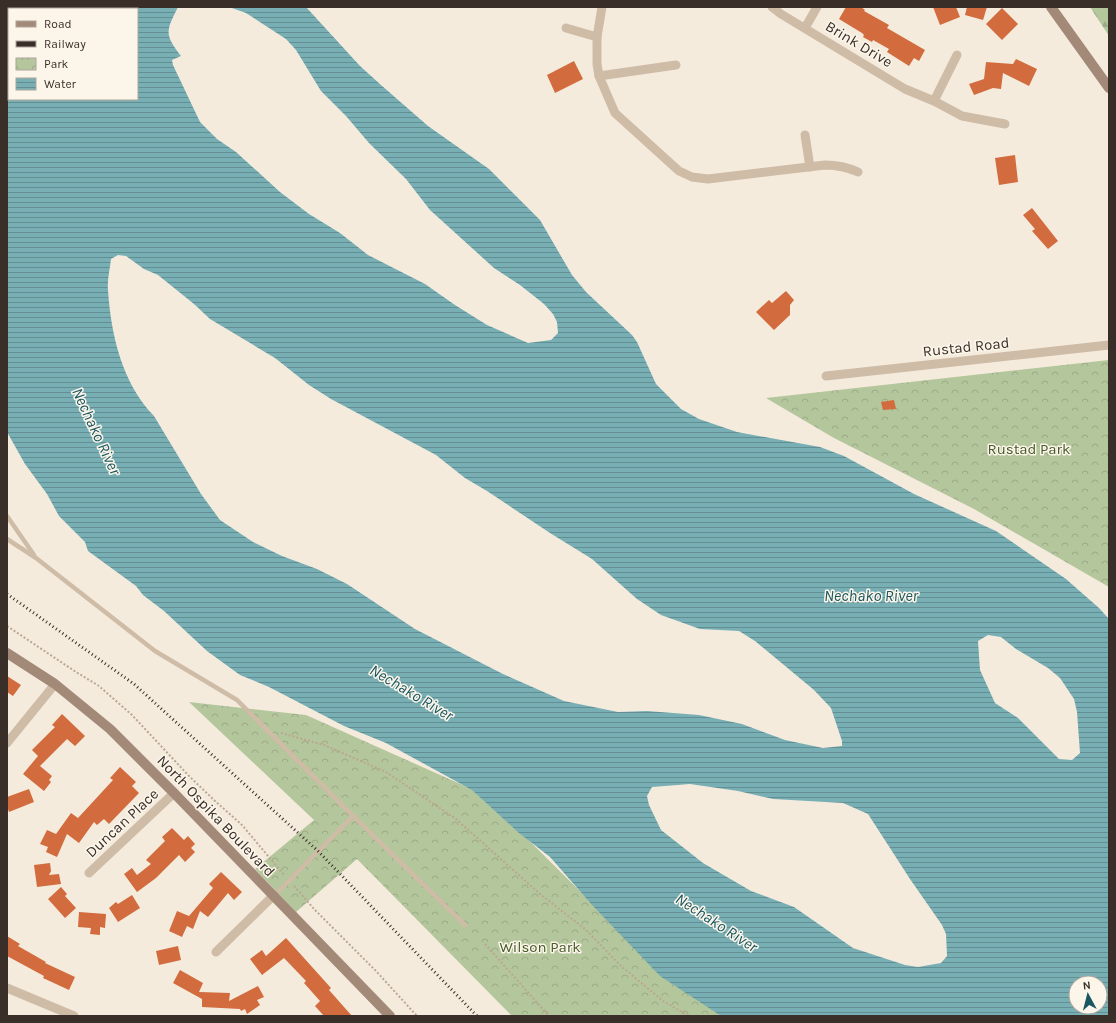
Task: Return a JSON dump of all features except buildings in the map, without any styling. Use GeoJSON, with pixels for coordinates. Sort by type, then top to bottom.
{"type":"FeatureCollection","features":[{"type":"Feature","properties":{"kind":"street"},"geometry":{"type":"LineString","coordinates":[[602,7],[597,37],[597,64],[599,76],[615,113],[679,171],[692,177],[708,179],[836,165],[847,167],[858,172]]}},
{"type":"Feature","properties":{"kind":"street","name":"Brink Drive"},"geometry":{"type":"LineString","coordinates":[[772,7],[780,14],[905,89],[934,101],[962,116],[1005,124]]}},
{"type":"Feature","properties":{"kind":"street"},"geometry":{"type":"LineString","coordinates":[[805,28],[817,7]]}},
{"type":"Feature","properties":{"kind":"street"},"geometry":{"type":"LineString","coordinates":[[1050,7],[1109,88]]}},
{"type":"Feature","properties":{"kind":"street"},"geometry":{"type":"LineString","coordinates":[[566,28],[597,37]]}},
{"type":"Feature","properties":{"kind":"street"},"geometry":{"type":"LineString","coordinates":[[934,101],[957,56]]}},
{"type":"Feature","properties":{"kind":"street"},"geometry":{"type":"LineString","coordinates":[[599,76],[676,65]]}},
{"type":"Feature","properties":{"kind":"street"},"geometry":{"type":"LineString","coordinates":[[805,136],[810,167]]}},
{"type":"Feature","properties":{"kind":"street","name":"Rustad Road"},"geometry":{"type":"LineString","coordinates":[[826,376],[1109,345]]}},
{"type":"Feature","properties":{"kind":"street","name":"North Ospika Boulevard"},"geometry":{"type":"LineString","coordinates":[[7,653],[55,684],[110,729],[390,1016]]}},
{"type":"Feature","properties":{"kind":"street"},"geometry":{"type":"LineString","coordinates":[[7,743],[55,684]]}},
{"type":"Feature","properties":{"kind":"street","name":"Duncan Place"},"geometry":{"type":"LineString","coordinates":[[89,873],[174,793]]}},
{"type":"Feature","properties":{"kind":"street"},"geometry":{"type":"LineString","coordinates":[[216,952],[273,896]]}},
{"type":"Feature","properties":{"kind":"street"},"geometry":{"type":"LineString","coordinates":[[7,988],[74,1016]]}},
{"type":"Feature","properties":{"kind":"lane"},"geometry":{"type":"LineString","coordinates":[[7,516],[36,558]]}},
{"type":"Feature","properties":{"kind":"lane"},"geometry":{"type":"LineString","coordinates":[[7,539],[36,558],[155,651],[237,700],[464,925]]}},
{"type":"Feature","properties":{"kind":"lane"},"geometry":{"type":"LineString","coordinates":[[273,896],[353,816]]}},
{"type":"Feature","properties":{"kind":"path"},"geometry":{"type":"LineString","coordinates":[[7,626],[99,686],[132,715],[189,776],[242,825],[315,910],[376,971],[417,1016]]}},
{"type":"Feature","properties":{"kind":"path"},"geometry":{"type":"LineString","coordinates":[[266,729],[324,745],[386,772],[456,819],[540,894],[585,930],[621,966],[663,1001],[688,1016]]}},
{"type":"Feature","properties":{"kind":"path"},"geometry":{"type":"LineString","coordinates":[[485,944],[549,1016]]}},
{"type":"Feature","properties":{"kind":"green space"},"geometry":{"type":"Polygon","coordinates":[[[1090,7],[1109,7],[1109,36],[1090,7]]]}},
{"type":"Feature","properties":{"kind":"green space","name":"Rustad Park"},"geometry":{"type":"Polygon","coordinates":[[[1109,360],[1109,587],[974,509],[834,438],[766,398],[1109,360]]]}},
{"type":"Feature","properties":{"kind":"green space","name":"Wilson Park"},"geometry":{"type":"Polygon","coordinates":[[[189,702],[306,715],[476,791],[486,798],[599,910],[755,1016],[512,1016],[357,859],[296,912],[255,869],[314,820],[189,702]]]}},
{"type":"Feature","properties":{"kind":"water","name":"Nechako River"},"geometry":{"type":"Polygon","coordinates":[[[7,7],[178,7],[169,27],[169,37],[175,49],[181,56],[172,60],[173,65],[200,122],[217,139],[236,152],[280,192],[309,214],[340,233],[368,255],[425,284],[487,325],[528,343],[551,340],[558,333],[557,322],[553,314],[544,304],[520,285],[494,268],[430,210],[406,179],[369,143],[346,116],[321,91],[296,50],[286,39],[246,13],[229,7],[306,7],[360,66],[428,126],[489,169],[540,220],[572,275],[586,292],[632,335],[637,342],[656,384],[681,409],[699,419],[737,432],[820,447],[844,456],[914,494],[996,531],[1066,579],[1099,608],[1109,619],[1109,1016],[722,1016],[660,976],[593,906],[550,857],[519,833],[472,790],[386,743],[344,726],[269,687],[240,675],[207,651],[164,611],[143,595],[136,586],[88,551],[85,542],[59,516],[47,494],[25,464],[7,432],[7,7]],[[118,255],[111,259],[108,278],[112,324],[120,358],[134,389],[154,416],[201,494],[220,520],[253,542],[282,556],[317,569],[347,584],[415,629],[503,674],[564,701],[618,712],[647,711],[699,715],[742,724],[785,740],[823,748],[842,746],[842,741],[831,708],[814,690],[755,641],[739,631],[700,629],[661,615],[637,599],[592,559],[465,478],[436,455],[331,399],[309,385],[275,358],[210,319],[158,275],[144,269],[126,256],[118,255]],[[988,635],[978,641],[980,670],[995,703],[1018,718],[1059,759],[1072,760],[1080,753],[1077,712],[1074,699],[1060,678],[1048,668],[1016,649],[1001,637],[988,635]],[[690,784],[652,787],[647,796],[649,805],[661,830],[703,863],[751,891],[794,907],[853,948],[905,965],[918,967],[941,963],[947,956],[946,934],[942,925],[868,814],[843,803],[773,799],[738,791],[690,784]]]}},
{"type":"Feature","properties":{"kind":"railway"},"geometry":{"type":"LineString","coordinates":[[7,594],[134,684],[318,851],[477,1016]]}}]}
